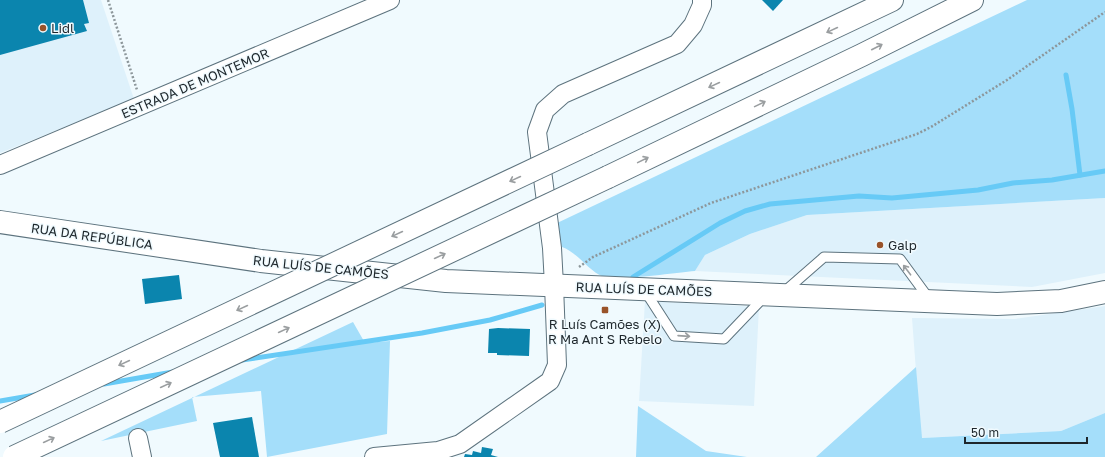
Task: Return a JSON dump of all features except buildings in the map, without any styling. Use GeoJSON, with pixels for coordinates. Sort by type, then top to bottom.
{"type":"FeatureCollection","features":[{"type":"Feature","properties":{"kind":"main road"},"geometry":{"type":"LineString","coordinates":[[0,422],[892,0]]}},
{"type":"Feature","properties":{"kind":"main road"},"geometry":{"type":"LineString","coordinates":[[14,457],[608,177],[862,55],[972,0]]}},
{"type":"Feature","properties":{"kind":"main road","name":"RUA DA REPÚBLICA"},"geometry":{"type":"LineString","coordinates":[[2,224],[185,250]]}},
{"type":"Feature","properties":{"kind":"main road","name":"RUA LUÍS DE CAMÕES"},"geometry":{"type":"LineString","coordinates":[[185,250],[261,261],[446,281],[643,288],[997,304],[1054,301],[1105,292]]}},
{"type":"Feature","properties":{"kind":"street","name":"ESTRADA DE MONTEMOR"},"geometry":{"type":"LineString","coordinates":[[0,165],[390,0]]}},
{"type":"Feature","properties":{"kind":"street"},"geometry":{"type":"LineString","coordinates":[[374,457],[438,451],[460,444],[550,381],[557,365],[552,248],[536,132],[545,110],[563,94],[678,44],[693,24],[702,5],[702,0]]}},
{"type":"Feature","properties":{"kind":"street"},"geometry":{"type":"LineString","coordinates":[[138,438],[142,457]]}},
{"type":"Feature","properties":{"kind":"lane"},"geometry":{"type":"LineString","coordinates":[[643,288],[674,336],[724,339],[774,294],[824,257],[900,259],[931,301]]}},
{"type":"Feature","properties":{"kind":"path"},"geometry":{"type":"LineString","coordinates":[[108,0],[142,106]]}},
{"type":"Feature","properties":{"kind":"path"},"geometry":{"type":"LineString","coordinates":[[554,285],[593,257],[711,203],[917,134],[931,127],[1007,80],[1105,12]]}},
{"type":"Feature","properties":{"kind":"shaded area"},"geometry":{"type":"Polygon","coordinates":[[[0,0],[101,0],[134,99],[0,153],[0,0]]]}},
{"type":"Feature","properties":{"kind":"shaded area"},"geometry":{"type":"Polygon","coordinates":[[[1027,0],[1105,0],[1105,198],[807,215],[750,234],[705,255],[695,271],[647,276],[622,278],[602,276],[597,274],[573,253],[562,247],[555,224],[1027,0]]]}},
{"type":"Feature","properties":{"kind":"shaded area","name":"Galp"},"geometry":{"type":"Polygon","coordinates":[[[1105,198],[1105,273],[1032,287],[695,271],[705,255],[750,234],[807,215],[1105,198]]]}},
{"type":"Feature","properties":{"kind":"shaded area"},"geometry":{"type":"Polygon","coordinates":[[[645,301],[759,307],[754,406],[639,401],[645,301]]]}},
{"type":"Feature","properties":{"kind":"shaded area"},"geometry":{"type":"Polygon","coordinates":[[[1105,306],[1105,413],[1061,431],[921,438],[912,318],[1015,319],[1105,306]]]}},
{"type":"Feature","properties":{"kind":"shaded area"},"geometry":{"type":"Polygon","coordinates":[[[353,322],[365,343],[390,341],[387,434],[267,457],[261,391],[195,397],[353,322]]]}},
{"type":"Feature","properties":{"kind":"shaded area"},"geometry":{"type":"Polygon","coordinates":[[[916,367],[922,438],[1061,431],[1105,413],[1105,457],[816,457],[916,367]]]}},
{"type":"Feature","properties":{"kind":"shaded area"},"geometry":{"type":"Polygon","coordinates":[[[192,398],[197,421],[101,441],[192,398]]]}},
{"type":"Feature","properties":{"kind":"shaded area"},"geometry":{"type":"Polygon","coordinates":[[[638,406],[706,451],[747,457],[636,457],[638,406]]]}},
{"type":"Feature","properties":{"kind":"waterway"},"geometry":{"type":"LineString","coordinates":[[1066,75],[1072,109],[1080,175]]}},
{"type":"Feature","properties":{"kind":"waterway"},"geometry":{"type":"LineString","coordinates":[[633,277],[720,223],[745,211],[770,204],[859,196],[892,198],[978,190],[1013,183],[1052,180],[1105,171]]}},
{"type":"Feature","properties":{"kind":"waterway"},"geometry":{"type":"LineString","coordinates":[[242,360],[422,333],[490,320],[542,305]]}},
{"type":"Feature","properties":{"kind":"waterway"},"geometry":{"type":"LineString","coordinates":[[104,384],[173,372]]}},
{"type":"Feature","properties":{"kind":"waterway"},"geometry":{"type":"LineString","coordinates":[[0,401],[35,395]]}},
{"type":"Feature","properties":{"kind":"place","name":"Lidl"},"geometry":{"type":"Point","coordinates":[43,28]}},
{"type":"Feature","properties":{"kind":"place","name":"Galp"},"geometry":{"type":"Point","coordinates":[880,245]}},
{"type":"Feature","properties":{"kind":"place","name":"R Luís Camões (X) R Mª Ant S Rebelo"},"geometry":{"type":"Point","coordinates":[605,310]}}]}
